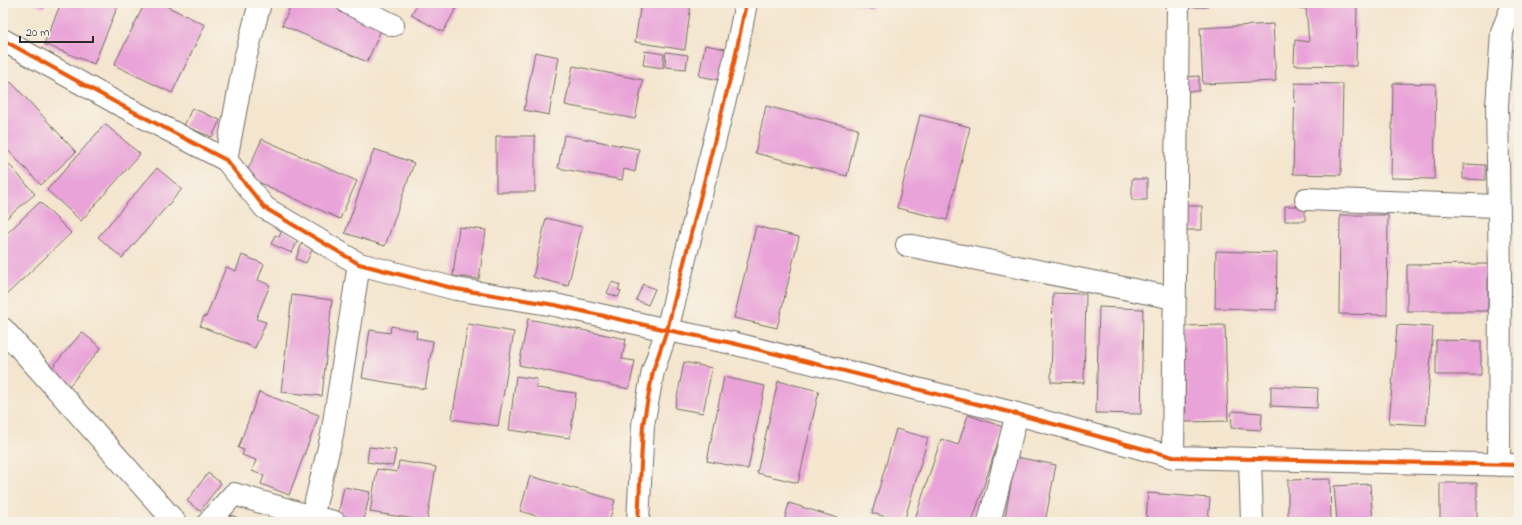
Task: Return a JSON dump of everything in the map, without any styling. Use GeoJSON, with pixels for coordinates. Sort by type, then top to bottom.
{"type":"FeatureCollection","features":[{"type":"Feature","properties":{"kind":"street"},"geometry":{"type":"LineString","coordinates":[[226,160],[244,58],[260,3]]}},
{"type":"Feature","properties":{"kind":"street"},"geometry":{"type":"LineString","coordinates":[[348,3],[392,25]]}},
{"type":"Feature","properties":{"kind":"street"},"geometry":{"type":"LineString","coordinates":[[638,522],[643,426],[653,371],[667,330],[734,63],[746,3]]}},
{"type":"Feature","properties":{"kind":"street"},"geometry":{"type":"LineString","coordinates":[[1173,457],[1178,3]]}},
{"type":"Feature","properties":{"kind":"street"},"geometry":{"type":"LineString","coordinates":[[3,40],[115,102],[226,160],[265,208],[359,264],[456,289],[554,305],[732,343],[1017,414],[1173,457],[1509,465],[1500,275],[1496,106],[1502,32],[1512,7],[1519,6]]}},
{"type":"Feature","properties":{"kind":"street"},"geometry":{"type":"LineString","coordinates":[[1306,199],[1498,206]]}},
{"type":"Feature","properties":{"kind":"street"},"geometry":{"type":"LineString","coordinates":[[907,245],[1174,298]]}},
{"type":"Feature","properties":{"kind":"street"},"geometry":{"type":"LineString","coordinates":[[312,517],[332,435],[359,264]]}},
{"type":"Feature","properties":{"kind":"street"},"geometry":{"type":"LineString","coordinates":[[3,328],[175,522]]}},
{"type":"Feature","properties":{"kind":"street"},"geometry":{"type":"LineString","coordinates":[[989,522],[1017,414]]}},
{"type":"Feature","properties":{"kind":"street"},"geometry":{"type":"LineString","coordinates":[[1250,459],[1252,522]]}},
{"type":"Feature","properties":{"kind":"street"},"geometry":{"type":"LineString","coordinates":[[209,522],[234,494],[334,522]]}},
{"type":"Feature","properties":{"kind":"building"},"geometry":{"type":"Polygon","coordinates":[[[31,3],[45,3],[44,8],[31,3]]]}},
{"type":"Feature","properties":{"kind":"building"},"geometry":{"type":"Polygon","coordinates":[[[61,3],[119,3],[94,64],[44,44],[61,3]]]}},
{"type":"Feature","properties":{"kind":"building"},"geometry":{"type":"Polygon","coordinates":[[[145,3],[160,3],[205,25],[172,93],[114,65],[145,3]]]}},
{"type":"Feature","properties":{"kind":"building"},"geometry":{"type":"Polygon","coordinates":[[[292,3],[337,3],[384,23],[367,62],[282,25],[292,3]]]}},
{"type":"Feature","properties":{"kind":"building"},"geometry":{"type":"Polygon","coordinates":[[[418,3],[459,3],[443,32],[411,15],[418,3]]]}},
{"type":"Feature","properties":{"kind":"building"},"geometry":{"type":"Polygon","coordinates":[[[641,3],[691,3],[685,50],[635,42],[641,3]]]}},
{"type":"Feature","properties":{"kind":"building"},"geometry":{"type":"Polygon","coordinates":[[[853,3],[875,3],[873,9],[853,3]]]}},
{"type":"Feature","properties":{"kind":"building"},"geometry":{"type":"Polygon","coordinates":[[[1186,3],[1207,3],[1207,7],[1186,7],[1186,3]]]}},
{"type":"Feature","properties":{"kind":"building"},"geometry":{"type":"Polygon","coordinates":[[[1296,3],[1357,3],[1356,66],[1294,65],[1295,40],[1309,42],[1306,9],[1296,8],[1296,3]]]}},
{"type":"Feature","properties":{"kind":"building"},"geometry":{"type":"Polygon","coordinates":[[[1273,24],[1276,81],[1203,84],[1200,28],[1273,24]]]}},
{"type":"Feature","properties":{"kind":"building"},"geometry":{"type":"Polygon","coordinates":[[[705,45],[731,50],[725,81],[699,76],[705,45]]]}},
{"type":"Feature","properties":{"kind":"building"},"geometry":{"type":"Polygon","coordinates":[[[645,51],[664,54],[663,68],[643,65],[645,51]]]}},
{"type":"Feature","properties":{"kind":"building"},"geometry":{"type":"Polygon","coordinates":[[[535,52],[559,57],[549,115],[524,110],[535,52]]]}},
{"type":"Feature","properties":{"kind":"building"},"geometry":{"type":"Polygon","coordinates":[[[666,52],[688,55],[686,69],[665,67],[666,52]]]}},
{"type":"Feature","properties":{"kind":"building"},"geometry":{"type":"Polygon","coordinates":[[[573,66],[643,80],[635,119],[565,105],[573,66]]]}},
{"type":"Feature","properties":{"kind":"building"},"geometry":{"type":"Polygon","coordinates":[[[1199,76],[1199,91],[1186,91],[1185,77],[1199,76]]]}},
{"type":"Feature","properties":{"kind":"building"},"geometry":{"type":"Polygon","coordinates":[[[11,82],[76,152],[41,185],[3,145],[3,90],[11,82]]]}},
{"type":"Feature","properties":{"kind":"building"},"geometry":{"type":"Polygon","coordinates":[[[1295,83],[1343,84],[1341,175],[1293,174],[1295,83]]]}},
{"type":"Feature","properties":{"kind":"building"},"geometry":{"type":"Polygon","coordinates":[[[1393,83],[1436,84],[1434,179],[1391,178],[1393,83]]]}},
{"type":"Feature","properties":{"kind":"building"},"geometry":{"type":"Polygon","coordinates":[[[1518,89],[1519,108],[1516,108],[1518,89]]]}},
{"type":"Feature","properties":{"kind":"building"},"geometry":{"type":"Polygon","coordinates":[[[766,106],[858,129],[847,176],[755,153],[766,106]]]}},
{"type":"Feature","properties":{"kind":"building"},"geometry":{"type":"Polygon","coordinates":[[[192,108],[220,120],[212,137],[184,126],[192,108]]]}},
{"type":"Feature","properties":{"kind":"building"},"geometry":{"type":"Polygon","coordinates":[[[920,115],[970,127],[947,220],[897,208],[920,115]]]}},
{"type":"Feature","properties":{"kind":"building"},"geometry":{"type":"Polygon","coordinates":[[[105,124],[140,154],[81,221],[47,190],[105,124]]]}},
{"type":"Feature","properties":{"kind":"building"},"geometry":{"type":"Polygon","coordinates":[[[564,135],[639,149],[635,172],[624,169],[622,180],[558,168],[564,135]]]}},
{"type":"Feature","properties":{"kind":"building"},"geometry":{"type":"Polygon","coordinates":[[[496,136],[535,136],[535,192],[496,192],[496,136]]]}},
{"type":"Feature","properties":{"kind":"building"},"geometry":{"type":"Polygon","coordinates":[[[262,139],[357,181],[340,219],[245,176],[262,139]]]}},
{"type":"Feature","properties":{"kind":"building"},"geometry":{"type":"Polygon","coordinates":[[[374,149],[414,163],[385,246],[345,233],[374,149]]]}},
{"type":"Feature","properties":{"kind":"building"},"geometry":{"type":"Polygon","coordinates":[[[7,162],[35,194],[3,221],[3,166],[7,162]]]}},
{"type":"Feature","properties":{"kind":"building"},"geometry":{"type":"Polygon","coordinates":[[[1463,164],[1485,165],[1485,180],[1463,179],[1463,164]]]}},
{"type":"Feature","properties":{"kind":"building"},"geometry":{"type":"Polygon","coordinates":[[[157,168],[182,189],[122,258],[98,237],[157,168]]]}},
{"type":"Feature","properties":{"kind":"building"},"geometry":{"type":"Polygon","coordinates":[[[1132,179],[1147,179],[1147,200],[1132,200],[1132,179]]]}},
{"type":"Feature","properties":{"kind":"building"},"geometry":{"type":"Polygon","coordinates":[[[40,202],[71,233],[3,298],[3,237],[40,202]]]}},
{"type":"Feature","properties":{"kind":"building"},"geometry":{"type":"Polygon","coordinates":[[[1184,206],[1202,206],[1202,230],[1184,230],[1184,206]]]}},
{"type":"Feature","properties":{"kind":"building"},"geometry":{"type":"Polygon","coordinates":[[[1285,206],[1305,206],[1305,221],[1285,221],[1285,206]]]}},
{"type":"Feature","properties":{"kind":"building"},"geometry":{"type":"Polygon","coordinates":[[[1340,215],[1388,215],[1387,315],[1339,314],[1340,215]]]}},
{"type":"Feature","properties":{"kind":"building"},"geometry":{"type":"Polygon","coordinates":[[[546,218],[582,227],[568,286],[533,277],[546,218]]]}},
{"type":"Feature","properties":{"kind":"building"},"geometry":{"type":"Polygon","coordinates":[[[756,226],[799,237],[777,328],[734,318],[756,226]]]}},
{"type":"Feature","properties":{"kind":"building"},"geometry":{"type":"Polygon","coordinates":[[[459,227],[486,230],[479,279],[453,276],[459,227]]]}},
{"type":"Feature","properties":{"kind":"building"},"geometry":{"type":"Polygon","coordinates":[[[282,230],[299,238],[292,253],[271,244],[275,235],[279,237],[282,230]]]}},
{"type":"Feature","properties":{"kind":"building"},"geometry":{"type":"Polygon","coordinates":[[[302,243],[313,248],[306,263],[296,259],[302,243]]]}},
{"type":"Feature","properties":{"kind":"building"},"geometry":{"type":"Polygon","coordinates":[[[1216,251],[1277,253],[1276,310],[1215,308],[1216,251]]]}},
{"type":"Feature","properties":{"kind":"building"},"geometry":{"type":"Polygon","coordinates":[[[242,255],[264,264],[258,280],[270,285],[256,319],[266,322],[255,348],[200,326],[204,316],[206,317],[226,267],[236,271],[242,255]]]}},
{"type":"Feature","properties":{"kind":"building"},"geometry":{"type":"Polygon","coordinates":[[[1488,264],[1488,311],[1407,311],[1407,265],[1488,264]]]}},
{"type":"Feature","properties":{"kind":"building"},"geometry":{"type":"Polygon","coordinates":[[[612,282],[620,285],[618,290],[621,291],[618,297],[607,293],[612,282]]]}},
{"type":"Feature","properties":{"kind":"building"},"geometry":{"type":"Polygon","coordinates":[[[643,284],[655,289],[648,305],[636,300],[643,284]]]}},
{"type":"Feature","properties":{"kind":"building"},"geometry":{"type":"Polygon","coordinates":[[[1053,293],[1086,294],[1084,383],[1051,382],[1053,293]]]}},
{"type":"Feature","properties":{"kind":"building"},"geometry":{"type":"Polygon","coordinates":[[[292,295],[332,300],[322,396],[281,392],[292,295]]]}},
{"type":"Feature","properties":{"kind":"building"},"geometry":{"type":"Polygon","coordinates":[[[1099,307],[1143,309],[1141,414],[1096,413],[1099,307]]]}},
{"type":"Feature","properties":{"kind":"building"},"geometry":{"type":"Polygon","coordinates":[[[528,319],[626,339],[622,359],[635,361],[629,389],[519,365],[528,319]]]}},
{"type":"Feature","properties":{"kind":"building"},"geometry":{"type":"Polygon","coordinates":[[[468,324],[514,332],[498,426],[452,419],[468,324]]]}},
{"type":"Feature","properties":{"kind":"building"},"geometry":{"type":"Polygon","coordinates":[[[1225,325],[1228,421],[1186,422],[1183,326],[1225,325]]]}},
{"type":"Feature","properties":{"kind":"building"},"geometry":{"type":"Polygon","coordinates":[[[1397,325],[1433,327],[1426,425],[1389,423],[1397,325]]]}},
{"type":"Feature","properties":{"kind":"building"},"geometry":{"type":"Polygon","coordinates":[[[391,326],[417,331],[416,338],[433,341],[425,389],[362,378],[370,330],[390,333],[391,326]]]}},
{"type":"Feature","properties":{"kind":"building"},"geometry":{"type":"Polygon","coordinates":[[[82,332],[101,348],[69,386],[50,370],[82,332]]]}},
{"type":"Feature","properties":{"kind":"building"},"geometry":{"type":"Polygon","coordinates":[[[1436,340],[1481,341],[1481,375],[1436,375],[1436,340]]]}},
{"type":"Feature","properties":{"kind":"building"},"geometry":{"type":"Polygon","coordinates":[[[684,362],[712,368],[703,413],[675,408],[684,362]]]}},
{"type":"Feature","properties":{"kind":"building"},"geometry":{"type":"Polygon","coordinates":[[[516,376],[537,379],[536,388],[576,393],[570,438],[509,430],[516,376]]]}},
{"type":"Feature","properties":{"kind":"building"},"geometry":{"type":"Polygon","coordinates":[[[724,377],[765,386],[748,469],[707,461],[724,377]]]}},
{"type":"Feature","properties":{"kind":"building"},"geometry":{"type":"Polygon","coordinates":[[[778,381],[819,391],[798,483],[757,473],[778,381]]]}},
{"type":"Feature","properties":{"kind":"building"},"geometry":{"type":"Polygon","coordinates":[[[1271,386],[1318,388],[1317,408],[1271,406],[1271,386]]]}},
{"type":"Feature","properties":{"kind":"building"},"geometry":{"type":"Polygon","coordinates":[[[259,392],[319,415],[289,495],[261,484],[264,476],[252,471],[256,460],[242,455],[244,450],[238,448],[259,392]]]}},
{"type":"Feature","properties":{"kind":"building"},"geometry":{"type":"Polygon","coordinates":[[[1232,411],[1262,413],[1261,430],[1231,428],[1232,411]]]}},
{"type":"Feature","properties":{"kind":"building"},"geometry":{"type":"Polygon","coordinates":[[[968,415],[1003,427],[972,522],[914,522],[941,439],[958,445],[968,415]]]}},
{"type":"Feature","properties":{"kind":"building"},"geometry":{"type":"Polygon","coordinates":[[[896,429],[928,438],[904,522],[872,513],[896,429]]]}},
{"type":"Feature","properties":{"kind":"building"},"geometry":{"type":"Polygon","coordinates":[[[369,447],[396,450],[393,466],[367,462],[369,447]]]}},
{"type":"Feature","properties":{"kind":"building"},"geometry":{"type":"Polygon","coordinates":[[[1016,457],[1056,465],[1045,522],[1004,522],[1016,457]]]}},
{"type":"Feature","properties":{"kind":"building"},"geometry":{"type":"Polygon","coordinates":[[[399,461],[436,467],[427,521],[370,512],[377,469],[397,472],[399,461]]]}},
{"type":"Feature","properties":{"kind":"building"},"geometry":{"type":"Polygon","coordinates":[[[208,473],[221,483],[200,511],[187,501],[208,473]]]}},
{"type":"Feature","properties":{"kind":"building"},"geometry":{"type":"Polygon","coordinates":[[[530,476],[615,500],[609,522],[556,522],[520,511],[530,476]]]}},
{"type":"Feature","properties":{"kind":"building"},"geometry":{"type":"Polygon","coordinates":[[[1330,479],[1331,522],[1288,522],[1288,480],[1330,479]]]}},
{"type":"Feature","properties":{"kind":"building"},"geometry":{"type":"Polygon","coordinates":[[[1440,483],[1477,483],[1477,522],[1440,522],[1440,483]]]}},
{"type":"Feature","properties":{"kind":"building"},"geometry":{"type":"Polygon","coordinates":[[[1370,484],[1373,522],[1337,522],[1334,486],[1370,484]]]}},
{"type":"Feature","properties":{"kind":"building"},"geometry":{"type":"Polygon","coordinates":[[[344,487],[370,492],[364,520],[338,515],[344,487]]]}},
{"type":"Feature","properties":{"kind":"building"},"geometry":{"type":"Polygon","coordinates":[[[1148,493],[1210,498],[1208,522],[1146,522],[1148,493]]]}},
{"type":"Feature","properties":{"kind":"building"},"geometry":{"type":"Polygon","coordinates":[[[789,503],[850,522],[784,522],[789,503]]]}},
{"type":"Feature","properties":{"kind":"building"},"geometry":{"type":"Polygon","coordinates":[[[231,515],[247,522],[228,522],[231,515]]]}},
{"type":"Feature","properties":{"kind":"cycle path"},"geometry":{"type":"LineString","coordinates":[[3,40],[115,102],[226,160],[265,208],[359,264],[456,289],[555,305],[667,330],[734,63],[746,3]]}},
{"type":"Feature","properties":{"kind":"cycle path"},"geometry":{"type":"LineString","coordinates":[[638,522],[643,425],[653,371],[667,330],[732,343],[1017,414],[1173,457],[1519,465]]}}]}
